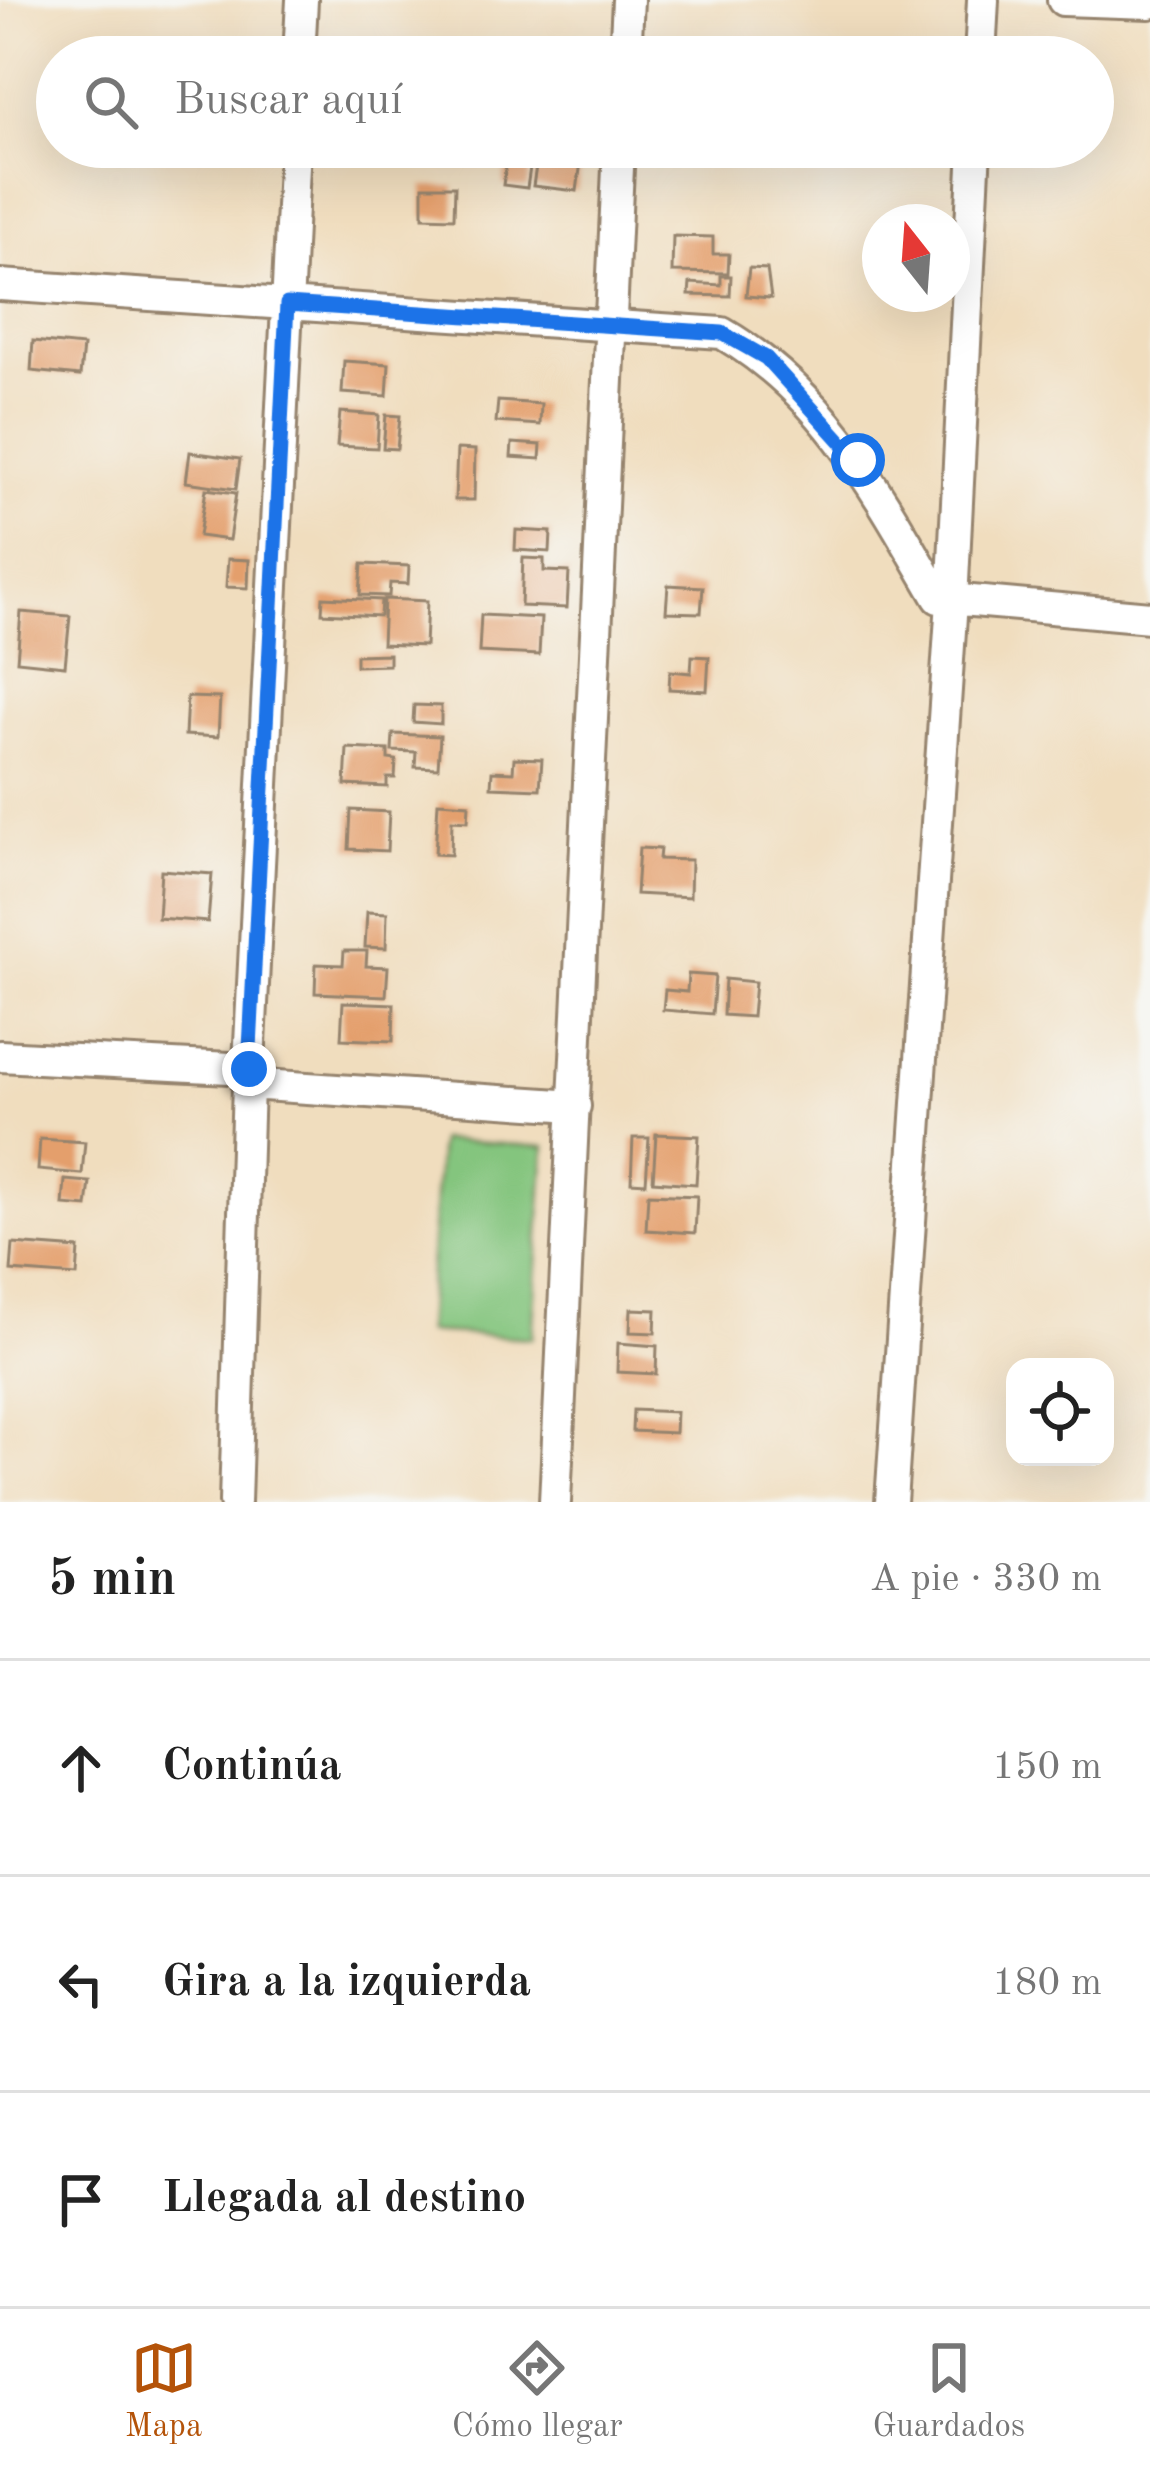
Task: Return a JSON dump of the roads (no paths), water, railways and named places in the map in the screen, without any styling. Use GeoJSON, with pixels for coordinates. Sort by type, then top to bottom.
{"type":"FeatureCollection","features":[{"type":"Feature","properties":{"kind":"street"},"geometry":{"type":"LineString","coordinates":[[300,36],[302,0]]}},
{"type":"Feature","properties":{"kind":"street"},"geometry":{"type":"LineString","coordinates":[[626,36],[628,0]]}},
{"type":"Feature","properties":{"kind":"street"},"geometry":{"type":"LineString","coordinates":[[981,36],[982,0]]}},
{"type":"Feature","properties":{"kind":"street"},"geometry":{"type":"LineString","coordinates":[[1063,0],[1150,3]]}},
{"type":"Feature","properties":{"kind":"street"},"geometry":{"type":"LineString","coordinates":[[235,1502],[249,1076],[294,168]]}},
{"type":"Feature","properties":{"kind":"street"},"geometry":{"type":"LineString","coordinates":[[555,1502],[618,168]]}},
{"type":"Feature","properties":{"kind":"street"},"geometry":{"type":"LineString","coordinates":[[891,1502],[952,601],[974,168]]}},
{"type":"Feature","properties":{"kind":"street"},"geometry":{"type":"LineString","coordinates":[[0,285],[722,333],[766,358],[858,460],[939,598],[1150,617]]}},
{"type":"Feature","properties":{"kind":"street"},"geometry":{"type":"LineString","coordinates":[[0,1056],[574,1106]]}}]}
